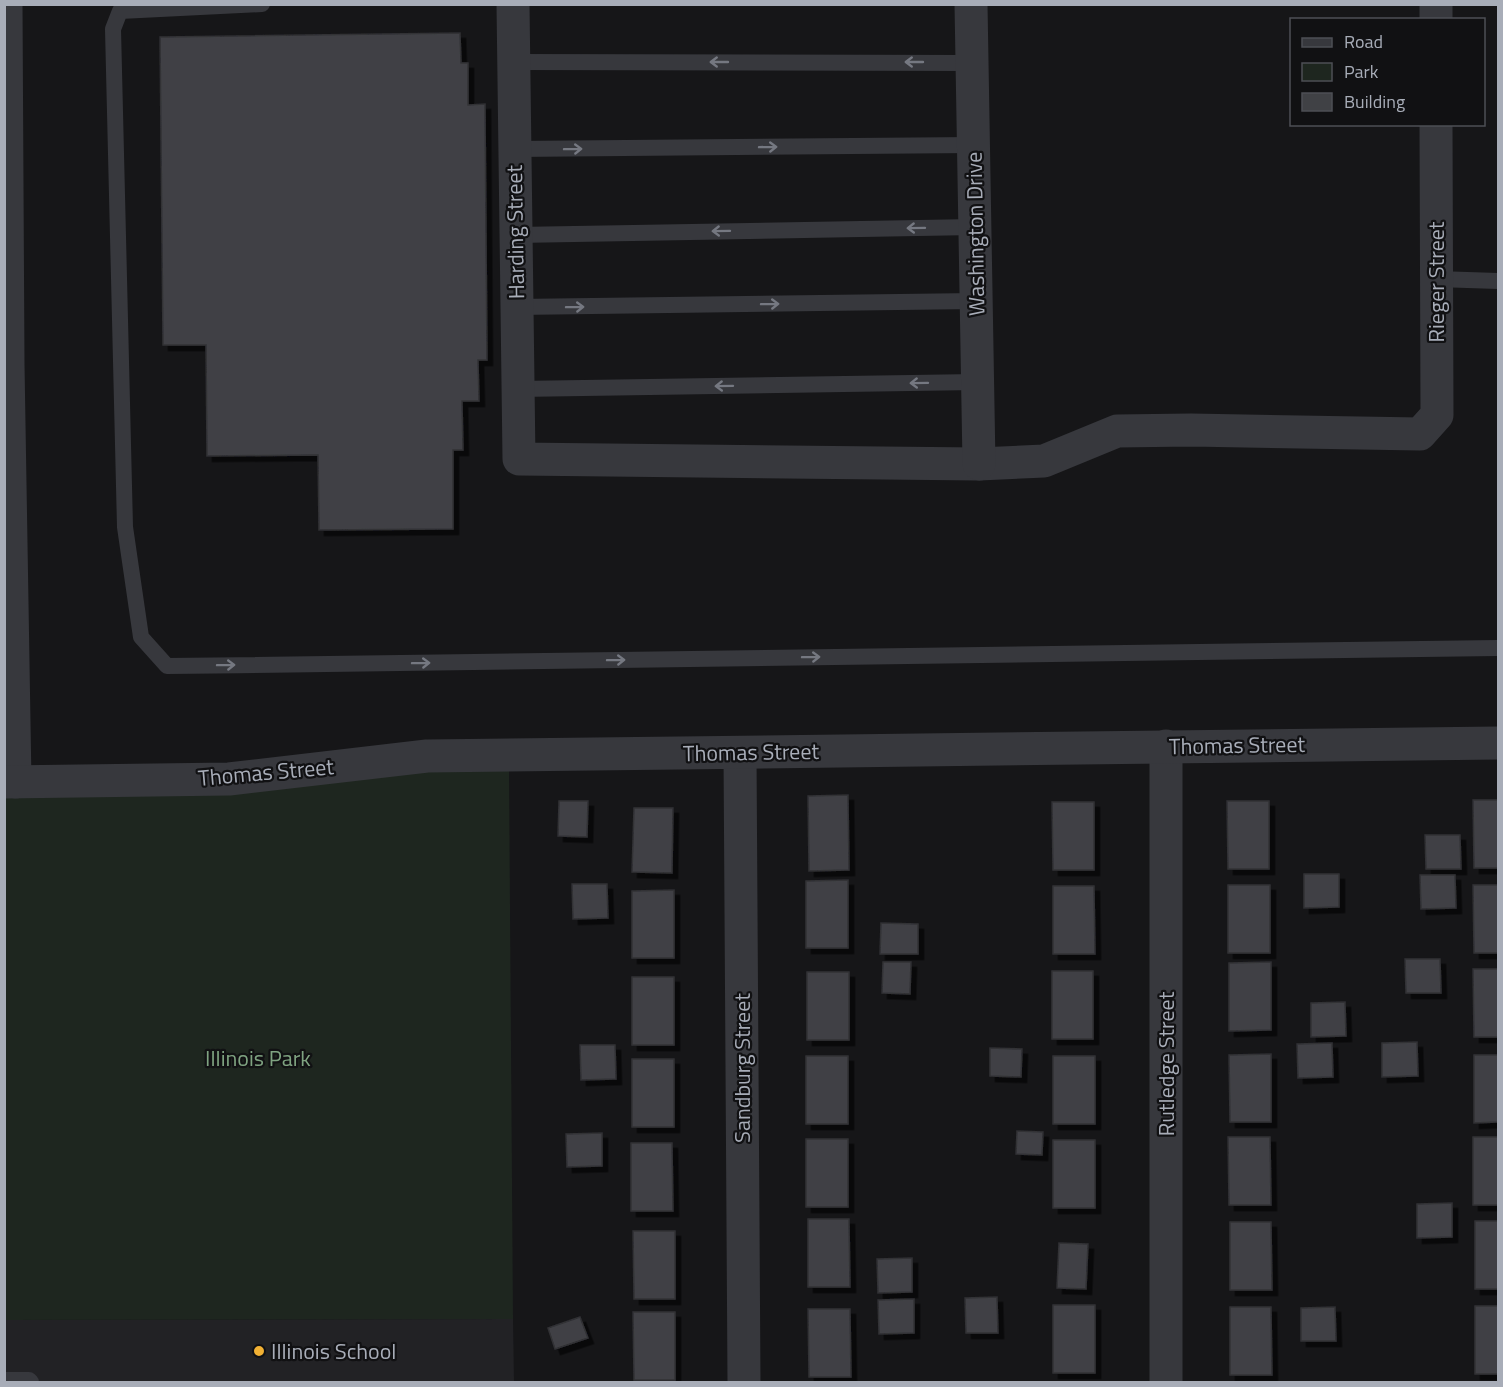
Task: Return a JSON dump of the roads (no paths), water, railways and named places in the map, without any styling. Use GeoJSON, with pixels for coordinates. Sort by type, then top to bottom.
{"type":"FeatureCollection","features":[{"type":"Feature","properties":{"kind":"street"},"geometry":{"type":"LineString","coordinates":[[6,4],[6,364],[10,782]]}},
{"type":"Feature","properties":{"kind":"street","name":"Harding Street"},"geometry":{"type":"LineString","coordinates":[[513,4],[519,459],[979,464]]}},
{"type":"Feature","properties":{"kind":"street","name":"Washington Drive"},"geometry":{"type":"LineString","coordinates":[[971,4],[979,464]]}},
{"type":"Feature","properties":{"kind":"street","name":"Rieger Street"},"geometry":{"type":"LineString","coordinates":[[979,464],[1044,461],[1117,431],[1191,429],[1420,434],[1437,415],[1436,126]]}},
{"type":"Feature","properties":{"kind":"street","name":"Thomas Street"},"geometry":{"type":"LineString","coordinates":[[10,782],[229,779],[427,756],[1498,743]]}},
{"type":"Feature","properties":{"kind":"street","name":"Rutledge Street"},"geometry":{"type":"LineString","coordinates":[[1166,746],[1166,1383]]}},
{"type":"Feature","properties":{"kind":"street","name":"Sandburg Street"},"geometry":{"type":"LineString","coordinates":[[740,753],[744,1383]]}},
{"type":"Feature","properties":{"kind":"lane"},"geometry":{"type":"LineString","coordinates":[[262,4],[120,11],[113,29],[125,527],[141,636],[167,666],[1194,650],[1498,648]]}},
{"type":"Feature","properties":{"kind":"lane"},"geometry":{"type":"LineString","coordinates":[[513,62],[972,63]]}},
{"type":"Feature","properties":{"kind":"lane"},"geometry":{"type":"LineString","coordinates":[[514,149],[974,145]]}},
{"type":"Feature","properties":{"kind":"lane"},"geometry":{"type":"LineString","coordinates":[[516,235],[975,227]]}},
{"type":"Feature","properties":{"kind":"lane"},"geometry":{"type":"LineString","coordinates":[[1437,279],[1498,281]]}},
{"type":"Feature","properties":{"kind":"lane"},"geometry":{"type":"LineString","coordinates":[[516,307],[976,301]]}},
{"type":"Feature","properties":{"kind":"lane"},"geometry":{"type":"LineString","coordinates":[[518,389],[977,382]]}},
{"type":"Feature","properties":{"kind":"lane"},"geometry":{"type":"LineString","coordinates":[[4,1380],[29,1380],[31,1383]]}},
{"type":"Feature","properties":{"kind":"place","name":"Illinois School"},"geometry":{"type":"Point","coordinates":[259,1351]}},
{"type":"Feature","properties":{"kind":"park label","name":"Illinois Park"},"geometry":{"type":"Point","coordinates":[258,1058]}}]}
